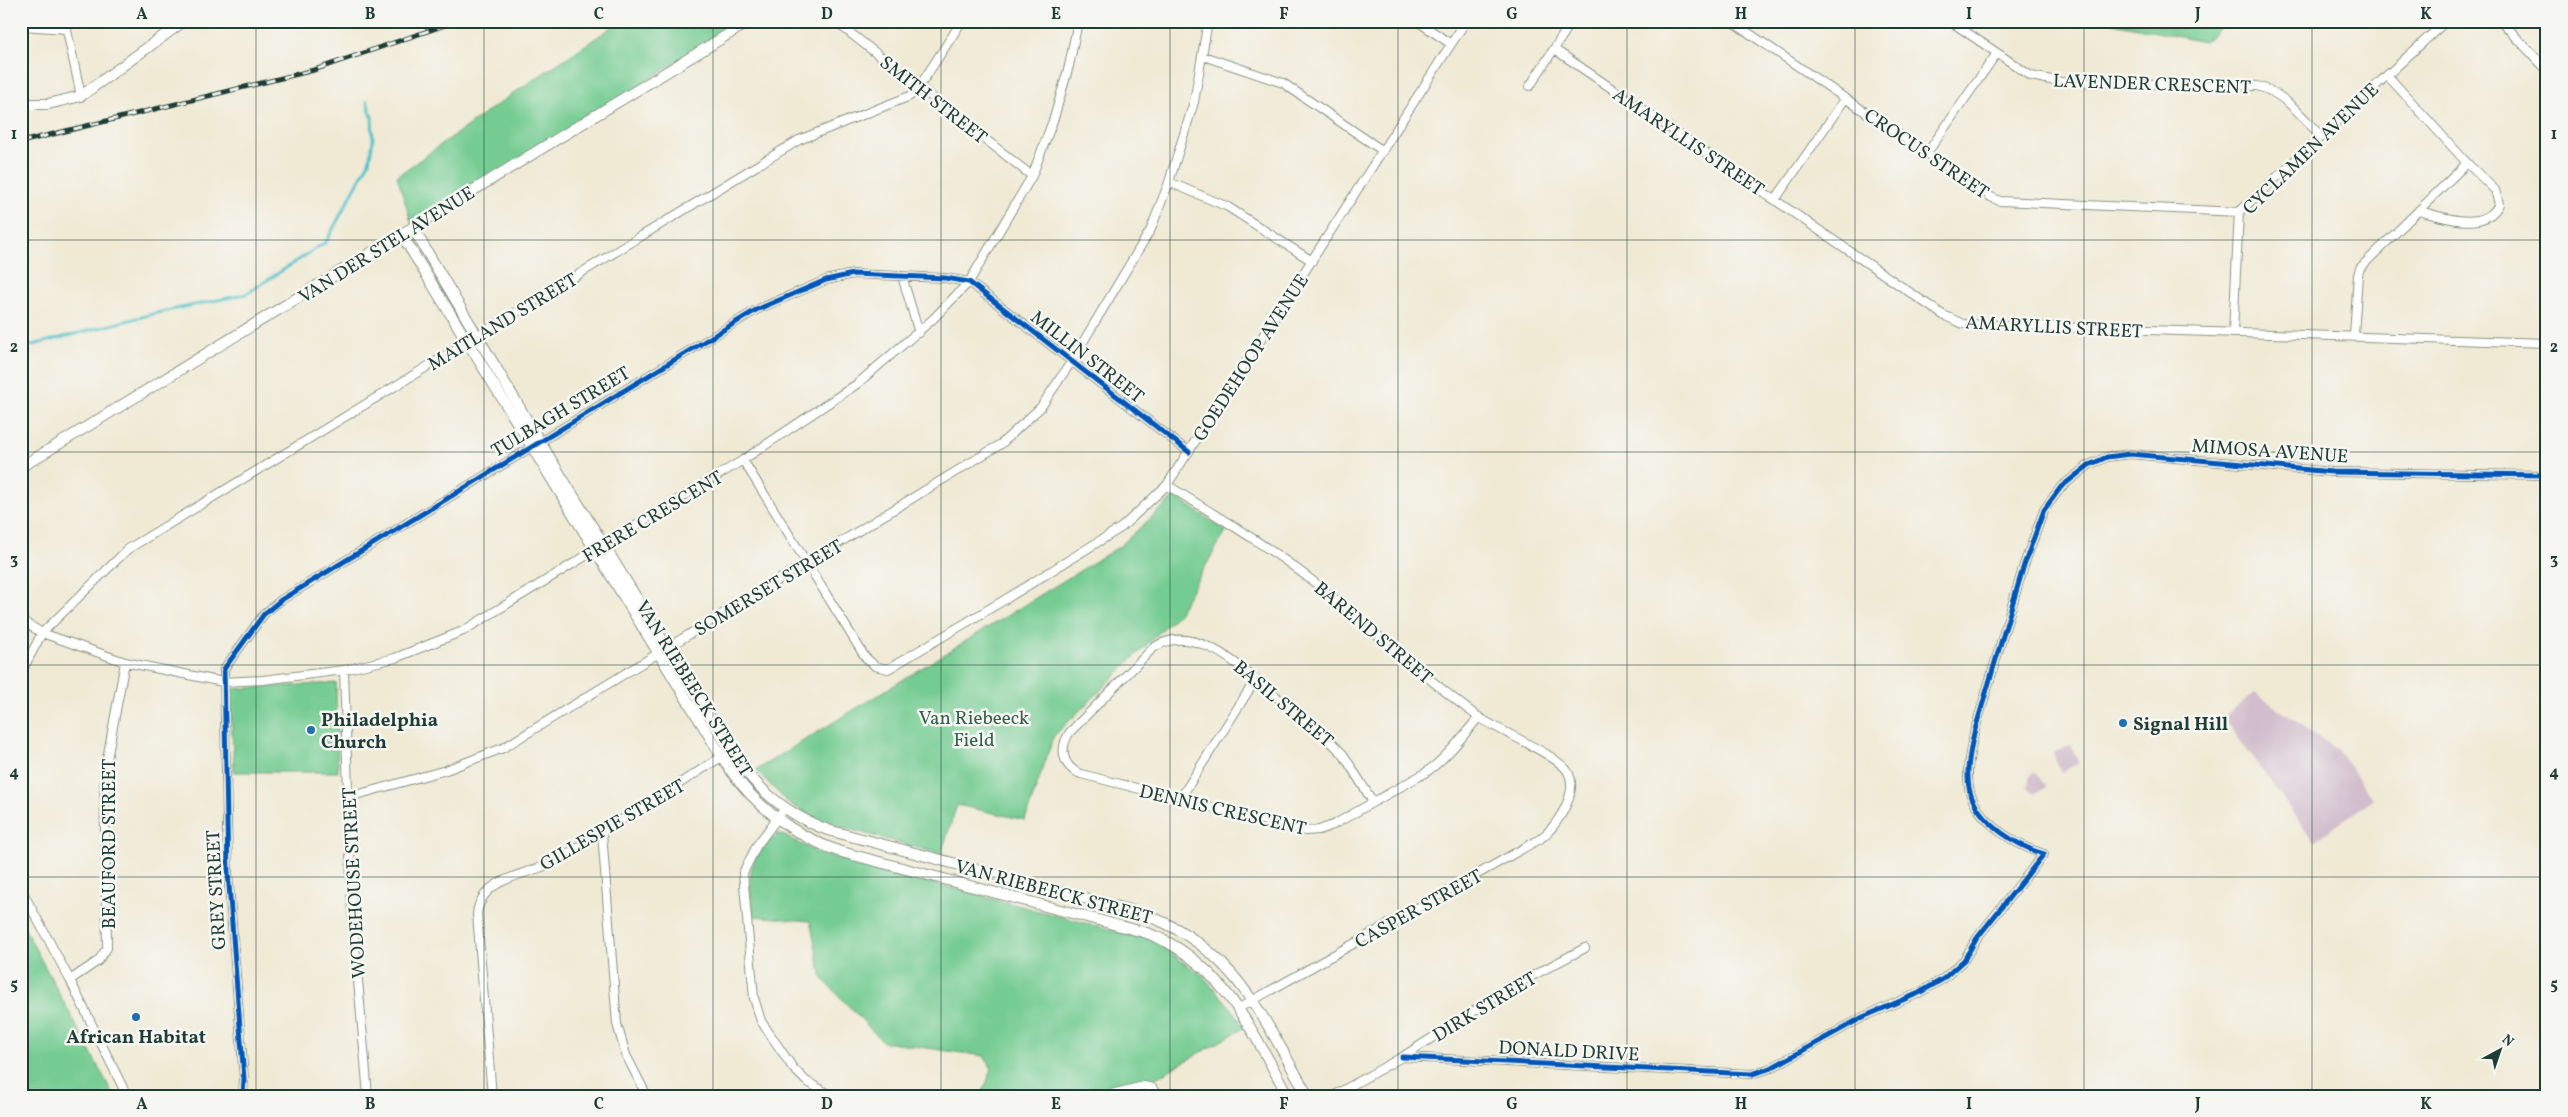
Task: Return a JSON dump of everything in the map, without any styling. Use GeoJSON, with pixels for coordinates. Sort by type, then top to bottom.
{"type":"FeatureCollection","features":[{"type":"Feature","properties":{"kind":"street"},"geometry":{"type":"LineString","coordinates":[[21,104],[48,104],[81,96],[184,21]]}},
{"type":"Feature","properties":{"kind":"street","name":"VAN DER STEL AVENUE"},"geometry":{"type":"LineString","coordinates":[[21,467],[750,21]]}},
{"type":"Feature","properties":{"kind":"street","name":"SMITH STREET"},"geometry":{"type":"LineString","coordinates":[[835,21],[1032,176]]}},
{"type":"Feature","properties":{"kind":"street","name":"MAITLAND STREET"},"geometry":{"type":"LineString","coordinates":[[21,673],[42,633],[128,549],[799,140],[904,100],[919,87],[962,21]]}},
{"type":"Feature","properties":{"kind":"street","name":"FRERE CRESCENT"},"geometry":{"type":"LineString","coordinates":[[21,620],[42,633],[125,662],[223,682],[263,680],[376,664],[449,638],[743,460],[857,384],[919,333],[969,282],[1032,176],[1054,118],[1069,66],[1078,21]]}},
{"type":"Feature","properties":{"kind":"street","name":"SOMERSET STREET"},"geometry":{"type":"LineString","coordinates":[[349,798],[429,775],[494,753],[1001,444],[1041,407],[1071,362],[1151,229],[1169,182],[1194,102],[1208,21]]}},
{"type":"Feature","properties":{"kind":"street"},"geometry":{"type":"LineString","coordinates":[[1417,21],[1451,44]]}},
{"type":"Feature","properties":{"kind":"street","name":"GOEDEHOOP AVENUE"},"geometry":{"type":"LineString","coordinates":[[808,563],[865,657],[875,666],[888,669],[1006,600],[1122,527],[1167,485],[1466,21]]}},
{"type":"Feature","properties":{"kind":"street"},"geometry":{"type":"LineString","coordinates":[[1530,86],[1572,21]]}},
{"type":"Feature","properties":{"kind":"street","name":"CROCUS STREET"},"geometry":{"type":"LineString","coordinates":[[1731,21],[1991,197],[2009,203],[2239,212]]}},
{"type":"Feature","properties":{"kind":"street","name":"LAVENDER CRESCENT"},"geometry":{"type":"LineString","coordinates":[[1950,21],[2031,76],[2047,80],[2257,86],[2267,89],[2280,95],[2322,137]]}},
{"type":"Feature","properties":{"kind":"street","name":"CYCLAMEN AVENUE"},"geometry":{"type":"LineString","coordinates":[[2233,333],[2239,212],[2446,21]]}},
{"type":"Feature","properties":{"kind":"street"},"geometry":{"type":"LineString","coordinates":[[2501,21],[2547,70]]}},
{"type":"Feature","properties":{"kind":"street"},"geometry":{"type":"LineString","coordinates":[[21,26],[66,25],[81,96]]}},
{"type":"Feature","properties":{"kind":"street","name":"AMARYLLIS STREET"},"geometry":{"type":"LineString","coordinates":[[1554,49],[1943,315],[1963,324],[2547,343]]}},
{"type":"Feature","properties":{"kind":"street"},"geometry":{"type":"LineString","coordinates":[[1927,153],[1997,53]]}},
{"type":"Feature","properties":{"kind":"street"},"geometry":{"type":"LineString","coordinates":[[1203,56],[1283,83],[1384,151]]}},
{"type":"Feature","properties":{"kind":"street"},"geometry":{"type":"LineString","coordinates":[[2387,75],[2498,195],[2499,204],[2490,216],[2463,220],[2419,211]]}},
{"type":"Feature","properties":{"kind":"street"},"geometry":{"type":"LineString","coordinates":[[1775,200],[1845,99]]}},
{"type":"Feature","properties":{"kind":"street"},"geometry":{"type":"LineString","coordinates":[[2354,336],[2360,268],[2467,163]]}},
{"type":"Feature","properties":{"kind":"street"},"geometry":{"type":"LineString","coordinates":[[1169,182],[1228,207],[1312,261]]}},
{"type":"Feature","properties":{"kind":"street","name":"VAN RIEBEECK STREET"},"geometry":{"type":"LineString","coordinates":[[413,228],[449,289],[473,338],[536,444],[595,550],[658,654],[727,754],[763,791],[785,808],[810,823],[841,834],[1153,917],[1180,930],[1210,952],[1232,973],[1253,1000],[1308,1096]]}},
{"type":"Feature","properties":{"kind":"street","name":"VAN RIEBEECK STREET"},"geometry":{"type":"LineString","coordinates":[[402,235],[439,294],[473,338]]}},
{"type":"Feature","properties":{"kind":"street","name":"TULBAGH STREET"},"geometry":{"type":"LineString","coordinates":[[223,682],[227,662],[274,605],[769,303],[835,277],[852,274],[945,278],[969,282]]}},
{"type":"Feature","properties":{"kind":"street"},"geometry":{"type":"LineString","coordinates":[[902,276],[919,333]]}},
{"type":"Feature","properties":{"kind":"street","name":"MILLIN STREET"},"geometry":{"type":"LineString","coordinates":[[969,282],[1189,452]]}},
{"type":"Feature","properties":{"kind":"street"},"geometry":{"type":"LineString","coordinates":[[439,294],[449,289]]}},
{"type":"Feature","properties":{"kind":"street","name":"VAN RIEBEECK STREET"},"geometry":{"type":"LineString","coordinates":[[536,444],[604,544],[669,648],[749,794],[776,819],[803,837],[838,851],[1153,935],[1198,963],[1220,983],[1239,1008],[1288,1096]]}},
{"type":"Feature","properties":{"kind":"street","name":"MIMOSA AVENUE"},"geometry":{"type":"LineString","coordinates":[[1735,1072],[1752,1074],[1771,1068],[1863,1017],[1920,994],[1943,979],[1964,960],[1977,938],[2044,854],[2020,846],[1980,814],[1970,796],[1968,759],[2024,565],[2044,510],[2062,487],[2097,460],[2118,455],[2332,472],[2547,475]]}},
{"type":"Feature","properties":{"kind":"street"},"geometry":{"type":"LineString","coordinates":[[743,460],[808,563]]}},
{"type":"Feature","properties":{"kind":"street","name":"BAREND STREET"},"geometry":{"type":"LineString","coordinates":[[1167,485],[1309,578],[1479,717],[1559,762],[1570,775],[1571,785]]}},
{"type":"Feature","properties":{"kind":"street","name":"BASIL STREET"},"geometry":{"type":"LineString","coordinates":[[1063,751],[1065,740],[1070,732],[1153,648],[1171,640],[1189,641],[1220,652],[1256,679],[1338,749],[1373,802]]}},
{"type":"Feature","properties":{"kind":"street","name":"BEAUFORD STREET"},"geometry":{"type":"LineString","coordinates":[[70,980],[98,962],[107,948],[104,774],[125,662]]}},
{"type":"Feature","properties":{"kind":"street","name":"WODEHOUSE STREET"},"geometry":{"type":"LineString","coordinates":[[344,670],[352,911],[368,1096]]}},
{"type":"Feature","properties":{"kind":"street"},"geometry":{"type":"LineString","coordinates":[[1180,799],[1256,679]]}},
{"type":"Feature","properties":{"kind":"street","name":"GREY STREET"},"geometry":{"type":"LineString","coordinates":[[223,682],[228,872],[244,1079],[243,1096]]}},
{"type":"Feature","properties":{"kind":"street","name":"DENNIS CRESCENT"},"geometry":{"type":"LineString","coordinates":[[1063,751],[1067,764],[1075,772],[1305,832],[1328,827],[1440,762],[1479,717]]}},
{"type":"Feature","properties":{"kind":"street","name":"GILLESPIE STREET"},"geometry":{"type":"LineString","coordinates":[[492,1096],[477,914],[479,905],[489,889],[501,881],[549,864],[727,754]]}},
{"type":"Feature","properties":{"kind":"street","name":"CASPER STREET"},"geometry":{"type":"LineString","coordinates":[[1239,1008],[1540,840],[1551,830],[1557,820],[1568,799],[1571,785]]}},
{"type":"Feature","properties":{"kind":"street"},"geometry":{"type":"LineString","coordinates":[[785,808],[747,862],[742,877],[757,1010],[770,1036],[798,1074],[832,1096]]}},
{"type":"Feature","properties":{"kind":"street"},"geometry":{"type":"LineString","coordinates":[[602,833],[617,1024],[626,1055],[647,1096]]}},
{"type":"Feature","properties":{"kind":"street"},"geometry":{"type":"LineString","coordinates":[[21,889],[70,980],[127,1096]]}},
{"type":"Feature","properties":{"kind":"street","name":"DIRK STREET"},"geometry":{"type":"LineString","coordinates":[[1333,1096],[1402,1057],[1515,985],[1585,948]]}},
{"type":"Feature","properties":{"kind":"street","name":"DONALD DRIVE"},"geometry":{"type":"LineString","coordinates":[[1402,1057],[1735,1072]]}},
{"type":"Feature","properties":{"kind":"street"},"geometry":{"type":"LineString","coordinates":[[1103,1096],[1144,1086],[1156,1092]]}},
{"type":"Feature","properties":{"kind":"shaded area"},"geometry":{"type":"Polygon","coordinates":[[[2255,693],[2338,750],[2373,799],[2314,842],[2223,717],[2255,693]]]}},
{"type":"Feature","properties":{"kind":"shaded area"},"geometry":{"type":"Polygon","coordinates":[[[2071,745],[2079,763],[2061,772],[2053,753],[2071,745]]]}},
{"type":"Feature","properties":{"kind":"shaded area"},"geometry":{"type":"Polygon","coordinates":[[[2035,772],[2046,787],[2034,794],[2027,788],[2030,776],[2035,772]]]}},
{"type":"Feature","properties":{"kind":"green space"},"geometry":{"type":"Polygon","coordinates":[[[621,21],[742,21],[413,228],[397,176],[508,97],[621,21]]]}},
{"type":"Feature","properties":{"kind":"green space"},"geometry":{"type":"Polygon","coordinates":[[[2104,21],[2228,21],[2204,42],[2104,21]]]}},
{"type":"Feature","properties":{"kind":"green space","name":"Van Riebeeck Field"},"geometry":{"type":"Polygon","coordinates":[[[1175,496],[1226,531],[1177,615],[1054,736],[1025,820],[957,805],[941,854],[822,822],[788,803],[756,770],[1120,546],[1175,496]]]}},
{"type":"Feature","properties":{"kind":"green space"},"geometry":{"type":"Polygon","coordinates":[[[336,683],[338,772],[234,772],[230,689],[336,683]]]}},
{"type":"Feature","properties":{"kind":"green space"},"geometry":{"type":"Polygon","coordinates":[[[779,833],[818,853],[1154,941],[1203,976],[1234,1011],[1244,1028],[1152,1080],[1076,1096],[981,1096],[992,1069],[984,1056],[883,1042],[822,978],[810,921],[753,916],[750,890],[751,870],[760,852],[779,833]]]}},
{"type":"Feature","properties":{"kind":"green space"},"geometry":{"type":"Polygon","coordinates":[[[21,922],[114,1096],[21,1096],[21,922]]]}},
{"type":"Feature","properties":{"kind":"waterway"},"geometry":{"type":"LineString","coordinates":[[21,348],[157,313],[246,294],[326,242],[369,162],[373,140],[372,117],[367,101]]}},
{"type":"Feature","properties":{"kind":"railway"},"geometry":{"type":"LineString","coordinates":[[21,142],[314,70],[457,21]]}},
{"type":"Feature","properties":{"kind":"cycle path"},"geometry":{"type":"LineString","coordinates":[[243,1096],[244,1079],[228,872],[224,669],[264,614],[281,600],[756,310],[826,280],[853,274],[945,278],[969,282],[1189,452]]}},
{"type":"Feature","properties":{"kind":"cycle path"},"geometry":{"type":"LineString","coordinates":[[1402,1057],[1752,1074],[1771,1068],[1863,1017],[1919,993],[1943,979],[1964,960],[1977,938],[2044,854],[2027,848],[2007,837],[1979,811],[1969,789],[1969,764],[1974,733],[2024,565],[2044,510],[2061,487],[2089,465],[2107,457],[2130,454],[2332,472],[2547,475]]}},
{"type":"Feature","properties":{"kind":"place","name":"Signal Hill"},"geometry":{"type":"Point","coordinates":[2123,723]}},
{"type":"Feature","properties":{"kind":"place","name":"Philadelphia Church"},"geometry":{"type":"Point","coordinates":[311,730]}},
{"type":"Feature","properties":{"kind":"place","name":"African Habitat"},"geometry":{"type":"Point","coordinates":[136,1017]}}]}
